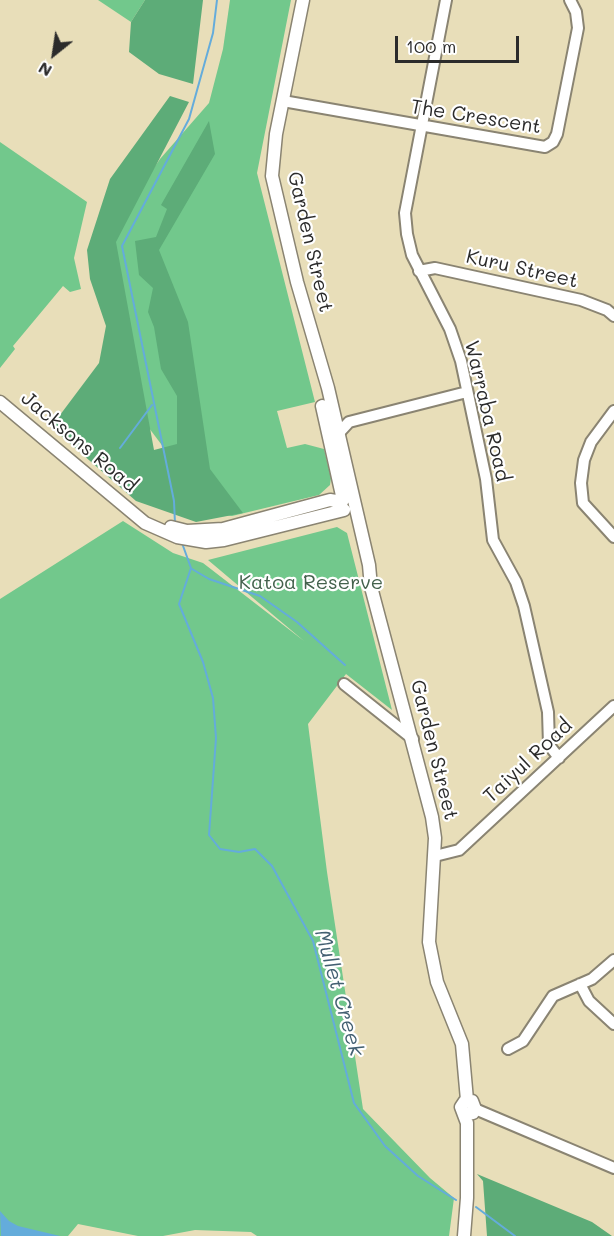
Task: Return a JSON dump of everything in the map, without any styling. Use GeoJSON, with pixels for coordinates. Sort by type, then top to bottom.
{"type":"FeatureCollection","features":[{"type":"Feature","properties":{"kind":"street","name":"Garden Street"},"geometry":{"type":"LineString","coordinates":[[303,0],[273,157],[272,176],[327,388],[337,435],[344,502]]}},
{"type":"Feature","properties":{"kind":"street","name":"Warraba Road"},"geometry":{"type":"LineString","coordinates":[[446,0],[405,213],[407,234],[419,271],[450,329],[467,392],[486,479],[493,540],[516,582],[524,606],[548,712],[549,745],[559,758]]}},
{"type":"Feature","properties":{"kind":"street","name":"The Crescent"},"geometry":{"type":"LineString","coordinates":[[284,101],[538,148],[550,145],[557,134],[578,27],[576,12],[570,0]]}},
{"type":"Feature","properties":{"kind":"street","name":"Kuru Street"},"geometry":{"type":"LineString","coordinates":[[419,271],[435,268],[581,300],[607,310],[614,316]]}},
{"type":"Feature","properties":{"kind":"street","name":"Garden Street"},"geometry":{"type":"LineString","coordinates":[[316,351],[323,413],[344,502],[361,567],[371,587],[432,817],[435,856],[430,908],[430,952],[437,981],[462,1044],[469,1108],[464,1236]]}},
{"type":"Feature","properties":{"kind":"street"},"geometry":{"type":"LineString","coordinates":[[337,435],[349,422],[467,392]]}},
{"type":"Feature","properties":{"kind":"street","name":"Jacksons Road"},"geometry":{"type":"LineString","coordinates":[[0,402],[133,512],[165,529],[189,536],[224,540],[344,502]]}},
{"type":"Feature","properties":{"kind":"street"},"geometry":{"type":"LineString","coordinates":[[614,411],[591,442],[584,460],[581,483],[583,503],[614,537]]}},
{"type":"Feature","properties":{"kind":"street"},"geometry":{"type":"LineString","coordinates":[[332,414],[349,422]]}},
{"type":"Feature","properties":{"kind":"street","name":"Jacksons Road"},"geometry":{"type":"LineString","coordinates":[[189,536],[344,502]]}},
{"type":"Feature","properties":{"kind":"street"},"geometry":{"type":"LineString","coordinates":[[344,684],[412,739]]}},
{"type":"Feature","properties":{"kind":"street","name":"Taiyul Road"},"geometry":{"type":"LineString","coordinates":[[435,856],[459,850],[614,706]]}},
{"type":"Feature","properties":{"kind":"street"},"geometry":{"type":"LineString","coordinates":[[508,1049],[523,1041],[553,996],[592,979],[614,960]]}},
{"type":"Feature","properties":{"kind":"street"},"geometry":{"type":"LineString","coordinates":[[580,984],[589,1001],[614,1024]]}},
{"type":"Feature","properties":{"kind":"street"},"geometry":{"type":"LineString","coordinates":[[469,1108],[614,1168]]}},
{"type":"Feature","properties":{"kind":"green space"},"geometry":{"type":"Polygon","coordinates":[[[98,0],[145,0],[131,22],[98,0]]]}},
{"type":"Feature","properties":{"kind":"green space"},"geometry":{"type":"Polygon","coordinates":[[[145,0],[203,0],[193,84],[159,74],[129,52],[131,22],[145,0]]]}},
{"type":"Feature","properties":{"kind":"green space"},"geometry":{"type":"Polygon","coordinates":[[[230,0],[291,0],[257,173],[315,402],[277,411],[287,448],[305,444],[324,449],[331,478],[330,485],[319,495],[232,516],[185,509],[170,456],[146,424],[112,236],[125,210],[160,159],[209,103],[223,49],[230,0]]]}},
{"type":"Feature","properties":{"kind":"green space"},"geometry":{"type":"Polygon","coordinates":[[[170,96],[189,102],[116,242],[154,450],[177,444],[177,396],[161,369],[154,327],[148,312],[153,288],[139,275],[135,241],[156,237],[167,209],[161,205],[209,121],[215,154],[159,250],[188,322],[210,469],[243,513],[196,522],[136,501],[51,427],[99,363],[106,326],[90,279],[87,250],[110,179],[170,96]]]}},
{"type":"Feature","properties":{"kind":"green space"},"geometry":{"type":"Polygon","coordinates":[[[0,142],[87,202],[74,258],[81,289],[70,292],[63,286],[13,346],[15,349],[0,368],[0,142]]]}},
{"type":"Feature","properties":{"kind":"green space","name":"Katoa Reserve"},"geometry":{"type":"Polygon","coordinates":[[[123,521],[173,553],[203,563],[304,641],[208,560],[337,527],[347,533],[392,710],[346,674],[308,724],[327,872],[363,1109],[430,1178],[454,1198],[449,1236],[257,1236],[251,1232],[195,1230],[163,1236],[138,1236],[78,1224],[68,1236],[0,1236],[0,599],[123,521]]]}},
{"type":"Feature","properties":{"kind":"green space"},"geometry":{"type":"Polygon","coordinates":[[[477,1174],[592,1222],[612,1236],[487,1236],[483,1181],[477,1174]]]}},
{"type":"Feature","properties":{"kind":"water"},"geometry":{"type":"Polygon","coordinates":[[[0,1211],[9,1221],[18,1226],[60,1236],[1,1236],[0,1211]]]}},
{"type":"Feature","properties":{"kind":"waterway"},"geometry":{"type":"LineString","coordinates":[[175,524],[174,501],[122,246],[189,119],[213,33],[217,0]]}},
{"type":"Feature","properties":{"kind":"waterway"},"geometry":{"type":"LineString","coordinates":[[120,448],[152,405]]}},
{"type":"Feature","properties":{"kind":"waterway","name":"Mullet Creek"},"geometry":{"type":"LineString","coordinates":[[182,543],[191,568],[179,604],[203,662],[213,698],[216,738],[209,835],[220,849],[239,852],[255,849],[272,866],[313,941],[354,1103],[385,1146],[418,1176],[456,1200]]}},
{"type":"Feature","properties":{"kind":"waterway"},"geometry":{"type":"LineString","coordinates":[[192,569],[209,579],[260,596],[297,622],[345,665]]}},
{"type":"Feature","properties":{"kind":"waterway","name":"Mullet Creek"},"geometry":{"type":"LineString","coordinates":[[476,1207],[515,1236]]}}]}
